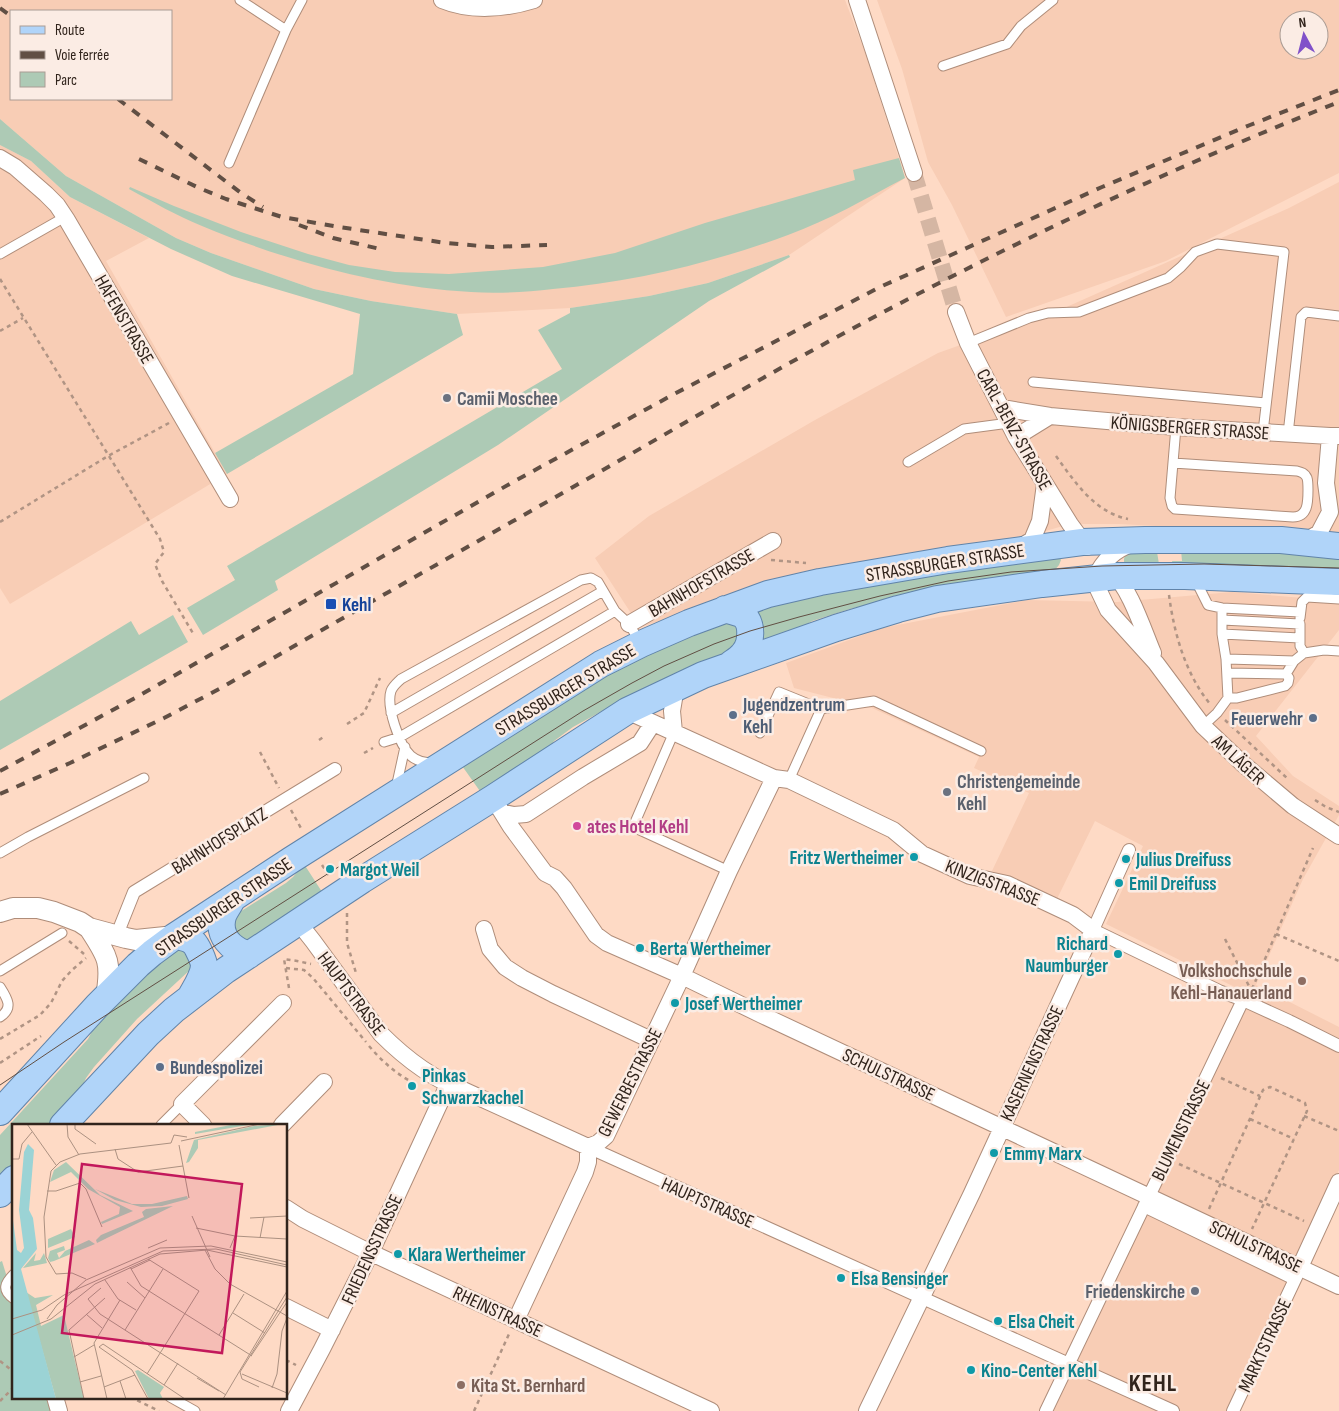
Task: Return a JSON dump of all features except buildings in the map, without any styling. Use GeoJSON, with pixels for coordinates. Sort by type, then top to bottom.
{"type":"FeatureCollection","features":[{"type":"Feature","properties":{"kind":"main road","name":"STRASSBURGER STRASSE"},"geometry":{"type":"LineString","coordinates":[[0,1112],[106,997],[138,965],[175,936],[601,664],[635,634],[689,623],[768,594],[820,582],[948,560],[1082,542],[1140,530],[1339,546]]}},
{"type":"Feature","properties":{"kind":"main road","name":"STRASSBURGER STRASSE"},"geometry":{"type":"LineString","coordinates":[[64,1124],[148,1034],[191,996],[298,922],[344,905],[499,806],[627,711],[676,687],[731,664],[836,628],[938,599],[1105,573],[1177,584],[1339,582]]}},
{"type":"Feature","properties":{"kind":"main road"},"geometry":{"type":"LineString","coordinates":[[725,609],[742,615],[749,624],[750,631],[749,645],[743,654],[731,664]]}},
{"type":"Feature","properties":{"kind":"main road"},"geometry":{"type":"LineString","coordinates":[[233,898],[224,915],[223,934],[232,946],[240,952],[249,955]]}},
{"type":"Feature","properties":{"kind":"main road"},"geometry":{"type":"LineString","coordinates":[[175,936],[194,943],[204,966],[191,996]]}},
{"type":"Feature","properties":{"kind":"main road"},"geometry":{"type":"LineString","coordinates":[[0,1194],[12,1181]]}},
{"type":"Feature","properties":{"kind":"street"},"geometry":{"type":"LineString","coordinates":[[442,0],[449,3],[482,8],[500,7],[534,0]]}},
{"type":"Feature","properties":{"kind":"street"},"geometry":{"type":"LineString","coordinates":[[857,0],[914,173]]}},
{"type":"Feature","properties":{"kind":"street","name":"HAFENSTRASSE"},"geometry":{"type":"LineString","coordinates":[[0,158],[16,167],[57,204],[230,499]]}},
{"type":"Feature","properties":{"kind":"street","name":"CARL-BENZ-STRASSE"},"geometry":{"type":"LineString","coordinates":[[956,312],[968,343],[1012,430],[1070,524],[1105,573]]}},
{"type":"Feature","properties":{"kind":"street","name":"KÖNIGSBERGER STRASSE"},"geometry":{"type":"LineString","coordinates":[[1002,408],[1050,416],[1176,427],[1335,436],[1326,483],[1334,518],[1319,533],[1304,542]]}},
{"type":"Feature","properties":{"kind":"street"},"geometry":{"type":"LineString","coordinates":[[1012,430],[1050,416]]}},
{"type":"Feature","properties":{"kind":"street"},"geometry":{"type":"LineString","coordinates":[[1010,552],[1032,540],[1040,521],[1045,484]]}},
{"type":"Feature","properties":{"kind":"street"},"geometry":{"type":"LineString","coordinates":[[1105,573],[1106,559],[1140,530]]}},
{"type":"Feature","properties":{"kind":"street","name":"BAHNHOFSTRASSE"},"geometry":{"type":"LineString","coordinates":[[635,634],[744,558],[773,541]]}},
{"type":"Feature","properties":{"kind":"street","name":"AM LÄGER"},"geometry":{"type":"LineString","coordinates":[[1156,662],[1132,603],[1105,573],[1098,589],[1108,610],[1156,662],[1203,726],[1242,763],[1293,806],[1338,834]]}},
{"type":"Feature","properties":{"kind":"street"},"geometry":{"type":"LineString","coordinates":[[674,732],[672,711],[676,687]]}},
{"type":"Feature","properties":{"kind":"street","name":"KINZIGSTRASSE"},"geometry":{"type":"LineString","coordinates":[[627,711],[893,830],[922,854],[970,876],[1007,884],[1074,915],[1093,930],[1219,991],[1247,995],[1339,1046]]}},
{"type":"Feature","properties":{"kind":"street"},"geometry":{"type":"LineString","coordinates":[[499,806],[514,815],[526,814],[640,743],[653,722]]}},
{"type":"Feature","properties":{"kind":"street","name":"BAHNHOFSPLATZ"},"geometry":{"type":"LineString","coordinates":[[120,927],[134,892],[335,769]]}},
{"type":"Feature","properties":{"kind":"street","name":"GEWERBESTRASSE"},"geometry":{"type":"LineString","coordinates":[[516,1320],[585,1172],[588,1162],[588,1147],[598,1143],[606,1136],[729,872],[782,779]]}},
{"type":"Feature","properties":{"kind":"street","name":"SCHULSTRASSE"},"geometry":{"type":"LineString","coordinates":[[499,806],[511,827],[545,873],[555,878],[564,888],[596,935],[607,943],[682,976],[1001,1127],[1146,1201],[1203,1222],[1246,1242],[1298,1273],[1339,1286]]}},
{"type":"Feature","properties":{"kind":"street","name":"KASERNENSTRASSE"},"geometry":{"type":"LineString","coordinates":[[867,1411],[972,1193],[1129,850]]}},
{"type":"Feature","properties":{"kind":"street"},"geometry":{"type":"LineString","coordinates":[[0,912],[13,908],[38,908],[54,912],[80,922],[89,928],[110,935],[136,940],[175,936]]}},
{"type":"Feature","properties":{"kind":"street","name":"HAUPTSTRASSE"},"geometry":{"type":"LineString","coordinates":[[298,922],[381,1034],[429,1074],[448,1085],[464,1090],[1173,1411]]}},
{"type":"Feature","properties":{"kind":"street"},"geometry":{"type":"LineString","coordinates":[[89,928],[107,960],[109,979],[106,997]]}},
{"type":"Feature","properties":{"kind":"street"},"geometry":{"type":"LineString","coordinates":[[484,929],[490,949],[504,967],[568,1001],[651,1040]]}},
{"type":"Feature","properties":{"kind":"street","name":"BLUMENSTRASSE"},"geometry":{"type":"LineString","coordinates":[[1046,1411],[1166,1158],[1247,995]]}},
{"type":"Feature","properties":{"kind":"street"},"geometry":{"type":"LineString","coordinates":[[202,1124],[182,1104],[283,1003]]}},
{"type":"Feature","properties":{"kind":"street"},"geometry":{"type":"LineString","coordinates":[[283,1124],[324,1082]]}},
{"type":"Feature","properties":{"kind":"street","name":"FRIEDENSSTRASSE"},"geometry":{"type":"LineString","coordinates":[[289,1411],[332,1330],[448,1085]]}},
{"type":"Feature","properties":{"kind":"street","name":"MARKTSTRASSE"},"geometry":{"type":"LineString","coordinates":[[1233,1411],[1339,1182]]}},
{"type":"Feature","properties":{"kind":"street","name":"MARKTSTRASSE"},"geometry":{"type":"LineString","coordinates":[[1146,1201],[1298,1273]]}},
{"type":"Feature","properties":{"kind":"street","name":"RHEINSTRASSE"},"geometry":{"type":"LineString","coordinates":[[288,1209],[302,1219],[370,1252],[711,1411]]}},
{"type":"Feature","properties":{"kind":"street"},"geometry":{"type":"LineString","coordinates":[[288,1308],[332,1330]]}},
{"type":"Feature","properties":{"kind":"street"},"geometry":{"type":"LineString","coordinates":[[55,1398],[59,1411]]}},
{"type":"Feature","properties":{"kind":"lane"},"geometry":{"type":"LineString","coordinates":[[240,0],[286,30]]}},
{"type":"Feature","properties":{"kind":"lane"},"geometry":{"type":"LineString","coordinates":[[229,163],[286,30],[302,0]]}},
{"type":"Feature","properties":{"kind":"lane"},"geometry":{"type":"LineString","coordinates":[[943,66],[1007,44],[1021,26],[1053,0]]}},
{"type":"Feature","properties":{"kind":"lane"},"geometry":{"type":"LineString","coordinates":[[0,254],[65,217]]}},
{"type":"Feature","properties":{"kind":"lane"},"geometry":{"type":"LineString","coordinates":[[968,343],[1028,318],[1048,313],[1079,312],[1168,278],[1196,252],[1217,244],[1284,252],[1263,432]]}},
{"type":"Feature","properties":{"kind":"lane"},"geometry":{"type":"LineString","coordinates":[[1288,434],[1301,317],[1306,312],[1339,316]]}},
{"type":"Feature","properties":{"kind":"lane"},"geometry":{"type":"LineString","coordinates":[[1033,382],[1266,403]]}},
{"type":"Feature","properties":{"kind":"lane"},"geometry":{"type":"LineString","coordinates":[[1173,463],[1297,470],[1307,478],[1308,497],[1306,508],[1303,514],[1297,517],[1175,509],[1170,498],[1176,427]]}},
{"type":"Feature","properties":{"kind":"lane"},"geometry":{"type":"LineString","coordinates":[[908,462],[964,429],[1012,430]]}},
{"type":"Feature","properties":{"kind":"lane"},"geometry":{"type":"LineString","coordinates":[[445,763],[421,762],[410,755],[405,747],[391,714],[389,704],[390,692],[401,679],[581,580],[591,578],[598,582],[615,611],[635,634]]}},
{"type":"Feature","properties":{"kind":"lane"},"geometry":{"type":"LineString","coordinates":[[1177,584],[1198,585],[1208,605],[1222,608],[1300,612]]}},
{"type":"Feature","properties":{"kind":"lane"},"geometry":{"type":"LineString","coordinates":[[391,714],[603,591]]}},
{"type":"Feature","properties":{"kind":"lane"},"geometry":{"type":"LineString","coordinates":[[1304,653],[1300,646],[1300,612],[1302,602],[1307,597],[1339,599]]}},
{"type":"Feature","properties":{"kind":"lane"},"geometry":{"type":"LineString","coordinates":[[1203,726],[1217,713],[1228,698],[1226,659],[1222,634],[1222,608]]}},
{"type":"Feature","properties":{"kind":"lane"},"geometry":{"type":"LineString","coordinates":[[384,742],[400,737],[615,611]]}},
{"type":"Feature","properties":{"kind":"lane"},"geometry":{"type":"LineString","coordinates":[[1222,620],[1300,624]]}},
{"type":"Feature","properties":{"kind":"lane"},"geometry":{"type":"LineString","coordinates":[[1222,634],[1300,638]]}},
{"type":"Feature","properties":{"kind":"lane"},"geometry":{"type":"LineString","coordinates":[[1286,674],[1294,661],[1304,653],[1324,650],[1339,651]]}},
{"type":"Feature","properties":{"kind":"lane"},"geometry":{"type":"LineString","coordinates":[[1226,659],[1294,661]]}},
{"type":"Feature","properties":{"kind":"lane"},"geometry":{"type":"LineString","coordinates":[[1227,673],[1286,674]]}},
{"type":"Feature","properties":{"kind":"lane"},"geometry":{"type":"LineString","coordinates":[[1228,698],[1238,698],[1285,686],[1288,683],[1286,674]]}},
{"type":"Feature","properties":{"kind":"lane"},"geometry":{"type":"LineString","coordinates":[[760,733],[779,692],[821,709],[874,701],[981,751]]}},
{"type":"Feature","properties":{"kind":"lane"},"geometry":{"type":"LineString","coordinates":[[782,779],[821,709]]}},
{"type":"Feature","properties":{"kind":"lane"},"geometry":{"type":"LineString","coordinates":[[674,732],[633,827],[729,872]]}},
{"type":"Feature","properties":{"kind":"lane"},"geometry":{"type":"LineString","coordinates":[[395,795],[405,747]]}},
{"type":"Feature","properties":{"kind":"lane"},"geometry":{"type":"LineString","coordinates":[[0,853],[144,778]]}},
{"type":"Feature","properties":{"kind":"lane"},"geometry":{"type":"LineString","coordinates":[[0,971],[62,933]]}},
{"type":"Feature","properties":{"kind":"lane"},"geometry":{"type":"LineString","coordinates":[[0,987],[8,1000],[6,1013],[0,1017]]}},
{"type":"Feature","properties":{"kind":"lane"},"geometry":{"type":"LineString","coordinates":[[162,1124],[182,1104]]}},
{"type":"Feature","properties":{"kind":"lane"},"geometry":{"type":"LineString","coordinates":[[12,1276],[7,1282],[6,1288],[8,1294],[12,1297]]}},
{"type":"Feature","properties":{"kind":"lane"},"geometry":{"type":"LineString","coordinates":[[172,1398],[196,1411]]}},
{"type":"Feature","properties":{"kind":"path"},"geometry":{"type":"LineString","coordinates":[[0,279],[160,539],[164,552],[155,564],[162,581],[194,635]]}},
{"type":"Feature","properties":{"kind":"path"},"geometry":{"type":"LineString","coordinates":[[0,331],[23,318]]}},
{"type":"Feature","properties":{"kind":"path"},"geometry":{"type":"LineString","coordinates":[[0,522],[108,456],[182,416]]}},
{"type":"Feature","properties":{"kind":"path"},"geometry":{"type":"LineString","coordinates":[[1056,456],[1092,501],[1112,514],[1124,518],[1140,530]]}},
{"type":"Feature","properties":{"kind":"path"},"geometry":{"type":"LineString","coordinates":[[744,558],[811,564]]}},
{"type":"Feature","properties":{"kind":"path"},"geometry":{"type":"LineString","coordinates":[[1177,584],[1172,616],[1182,652],[1204,697],[1217,713],[1292,783]]}},
{"type":"Feature","properties":{"kind":"path"},"geometry":{"type":"LineString","coordinates":[[347,724],[364,713],[380,678]]}},
{"type":"Feature","properties":{"kind":"path"},"geometry":{"type":"LineString","coordinates":[[319,740],[325,736]]}},
{"type":"Feature","properties":{"kind":"path"},"geometry":{"type":"LineString","coordinates":[[1312,798],[1326,807],[1339,812]]}},
{"type":"Feature","properties":{"kind":"path"},"geometry":{"type":"LineString","coordinates":[[312,847],[344,905],[347,943],[356,969],[354,980],[345,985]]}},
{"type":"Feature","properties":{"kind":"path"},"geometry":{"type":"LineString","coordinates":[[1247,995],[1313,848]]}},
{"type":"Feature","properties":{"kind":"path"},"geometry":{"type":"LineString","coordinates":[[1276,934],[1339,961]]}},
{"type":"Feature","properties":{"kind":"path"},"geometry":{"type":"LineString","coordinates":[[1225,939],[1247,995]]}},
{"type":"Feature","properties":{"kind":"path"},"geometry":{"type":"LineString","coordinates":[[0,1039],[40,1015],[51,1003],[62,981],[76,965],[87,957]]}},
{"type":"Feature","properties":{"kind":"path"},"geometry":{"type":"LineString","coordinates":[[283,1003],[291,995],[284,959]]}},
{"type":"Feature","properties":{"kind":"path"},"geometry":{"type":"LineString","coordinates":[[0,1063],[48,1032]]}},
{"type":"Feature","properties":{"kind":"path"},"geometry":{"type":"LineString","coordinates":[[1208,1072],[1260,1096]]}},
{"type":"Feature","properties":{"kind":"path"},"geometry":{"type":"LineString","coordinates":[[1203,1222],[1263,1090],[1270,1087],[1305,1103],[1307,1111],[1246,1242]]}},
{"type":"Feature","properties":{"kind":"path"},"geometry":{"type":"LineString","coordinates":[[1304,1116],[1339,1131]]}},
{"type":"Feature","properties":{"kind":"path"},"geometry":{"type":"LineString","coordinates":[[1250,1119],[1294,1139]]}},
{"type":"Feature","properties":{"kind":"path"},"geometry":{"type":"LineString","coordinates":[[1166,1158],[1318,1228]]}},
{"type":"Feature","properties":{"kind":"path"},"geometry":{"type":"LineString","coordinates":[[474,1411],[516,1320]]}},
{"type":"Feature","properties":{"kind":"path"},"geometry":{"type":"LineString","coordinates":[[0,1361],[12,1370]]}},
{"type":"Feature","properties":{"kind":"path"},"geometry":{"type":"LineString","coordinates":[[0,1401],[12,1388]]}},
{"type":"Feature","properties":{"kind":"path"},"geometry":{"type":"LineString","coordinates":[[132,1398],[158,1411]]}},
{"type":"Feature","properties":{"kind":"shaded area"},"geometry":{"type":"Polygon","coordinates":[[[0,0],[845,0],[866,55],[905,178],[789,255],[708,283],[649,296],[570,308],[457,314],[371,301],[314,289],[211,253],[176,238],[66,176],[0,119],[0,0]]]}},
{"type":"Feature","properties":{"kind":"shaded area"},"geometry":{"type":"Polygon","coordinates":[[[877,0],[1339,0],[1339,173],[1166,261],[1006,317],[952,205],[928,162],[902,69],[877,0]]]}},
{"type":"Feature","properties":{"kind":"shaded area"},"geometry":{"type":"Polygon","coordinates":[[[0,145],[31,161],[70,197],[149,238],[106,261],[227,474],[10,604],[0,588],[0,145]]]}},
{"type":"Feature","properties":{"kind":"shaded area"},"geometry":{"type":"Polygon","coordinates":[[[1339,182],[1339,536],[1119,524],[1070,524],[1014,540],[837,566],[640,627],[595,558],[649,516],[815,420],[938,353],[1062,309],[1289,208],[1339,182]]]}},
{"type":"Feature","properties":{"kind":"shaded area"},"geometry":{"type":"Polygon","coordinates":[[[1232,592],[1339,601],[1339,630],[1256,736],[1293,776],[1339,806],[1339,815],[1303,879],[1256,985],[1339,1027],[1339,1170],[1228,1411],[1050,1411],[1243,991],[1106,924],[1143,846],[1095,821],[1056,901],[992,871],[1029,793],[974,768],[979,757],[872,708],[794,688],[786,663],[882,628],[1027,600],[1117,602],[1232,592]]]}},
{"type":"Feature","properties":{"kind":"green space"},"geometry":{"type":"Polygon","coordinates":[[[0,119],[66,176],[176,238],[211,253],[314,289],[371,301],[457,314],[463,335],[227,474],[215,453],[353,374],[360,314],[232,276],[171,249],[70,197],[31,161],[0,145],[0,119]]]}},
{"type":"Feature","properties":{"kind":"green space"},"geometry":{"type":"Polygon","coordinates":[[[899,158],[905,178],[818,223],[788,235],[701,263],[672,270],[613,282],[512,292],[481,293],[402,284],[368,278],[300,261],[202,226],[129,189],[130,187],[241,232],[349,265],[395,272],[449,274],[543,267],[615,253],[705,223],[855,180],[853,170],[899,158]]]}},
{"type":"Feature","properties":{"kind":"green space"},"geometry":{"type":"Polygon","coordinates":[[[789,255],[790,257],[709,301],[498,445],[275,581],[278,590],[203,635],[187,608],[235,580],[227,566],[562,369],[538,330],[570,313],[570,308],[649,296],[708,283],[789,255]]]}},
{"type":"Feature","properties":{"kind":"green space"},"geometry":{"type":"Polygon","coordinates":[[[1181,550],[1339,550],[1339,574],[1174,569],[1172,561],[1182,561],[1181,550]]]}},
{"type":"Feature","properties":{"kind":"green space"},"geometry":{"type":"Polygon","coordinates":[[[1128,552],[1157,552],[1160,570],[1126,568],[1124,559],[1128,552]]]}},
{"type":"Feature","properties":{"kind":"green space"},"geometry":{"type":"Polygon","coordinates":[[[1059,556],[1061,560],[1053,572],[907,595],[850,609],[812,621],[794,632],[760,646],[749,610],[793,595],[1059,556]]]}},
{"type":"Feature","properties":{"kind":"green space"},"geometry":{"type":"Polygon","coordinates":[[[173,615],[188,642],[0,750],[0,701],[131,621],[139,635],[173,615]]]}},
{"type":"Feature","properties":{"kind":"green space"},"geometry":{"type":"Polygon","coordinates":[[[727,619],[736,623],[741,631],[733,649],[656,683],[573,727],[554,741],[551,746],[482,794],[460,763],[633,659],[727,619]]]}},
{"type":"Feature","properties":{"kind":"green space"},"geometry":{"type":"Polygon","coordinates":[[[304,864],[324,895],[245,944],[229,921],[235,915],[286,883],[304,864]]]}},
{"type":"Feature","properties":{"kind":"green space"},"geometry":{"type":"Polygon","coordinates":[[[174,946],[190,950],[191,969],[137,1019],[94,1067],[86,1078],[78,1097],[53,1124],[12,1124],[12,1169],[0,1182],[0,1135],[88,1039],[100,1016],[174,946]]]}},
{"type":"Feature","properties":{"kind":"green space"},"geometry":{"type":"Polygon","coordinates":[[[2,1261],[12,1294],[12,1398],[52,1398],[57,1411],[0,1411],[0,1262],[2,1261]]]}},
{"type":"Feature","properties":{"kind":"tunnel"},"geometry":{"type":"LineString","coordinates":[[914,173],[956,312]]}},
{"type":"Feature","properties":{"kind":"tram line"},"geometry":{"type":"LineString","coordinates":[[0,1085],[64,1042],[583,711],[664,666],[714,644],[750,631],[880,596],[948,581],[1011,572],[1102,566],[1204,564],[1339,568]]}},
{"type":"Feature","properties":{"kind":"railway"},"geometry":{"type":"LineString","coordinates":[[0,8],[10,15]]}},
{"type":"Feature","properties":{"kind":"railway"},"geometry":{"type":"LineString","coordinates":[[0,771],[135,698],[513,482],[676,393],[880,287],[1102,187],[1339,90]]}},
{"type":"Feature","properties":{"kind":"railway"},"geometry":{"type":"LineString","coordinates":[[119,100],[241,193],[263,207]]}},
{"type":"Feature","properties":{"kind":"railway"},"geometry":{"type":"LineString","coordinates":[[0,794],[164,718],[221,688],[754,383],[909,298],[1091,208],[1215,153],[1339,102]]}},
{"type":"Feature","properties":{"kind":"railway"},"geometry":{"type":"LineString","coordinates":[[139,159],[226,199],[282,217],[446,243],[492,247],[547,245]]}},
{"type":"Feature","properties":{"kind":"railway"},"geometry":{"type":"LineString","coordinates":[[299,225],[333,238],[380,249]]}},
{"type":"Feature","properties":{"kind":"place","name":"Camii Moschee"},"geometry":{"type":"Point","coordinates":[447,398]}},
{"type":"Feature","properties":{"kind":"place","name":"Kehl"},"geometry":{"type":"Point","coordinates":[331,604]}},
{"type":"Feature","properties":{"kind":"place","name":"Jugendzentrum Kehl"},"geometry":{"type":"Point","coordinates":[733,715]}},
{"type":"Feature","properties":{"kind":"place","name":"Feuerwehr"},"geometry":{"type":"Point","coordinates":[1313,718]}},
{"type":"Feature","properties":{"kind":"place","name":"Christengemeinde Kehl"},"geometry":{"type":"Point","coordinates":[947,792]}},
{"type":"Feature","properties":{"kind":"place","name":"ates Hotel Kehl"},"geometry":{"type":"Point","coordinates":[577,826]}},
{"type":"Feature","properties":{"kind":"place","name":"Fritz Wertheimer"},"geometry":{"type":"Point","coordinates":[914,857]}},
{"type":"Feature","properties":{"kind":"place","name":"Julius Dreifuss"},"geometry":{"type":"Point","coordinates":[1126,859]}},
{"type":"Feature","properties":{"kind":"place","name":"Margot Weil"},"geometry":{"type":"Point","coordinates":[330,869]}},
{"type":"Feature","properties":{"kind":"place","name":"Emil Dreifuss"},"geometry":{"type":"Point","coordinates":[1119,883]}},
{"type":"Feature","properties":{"kind":"place","name":"Berta Wertheimer"},"geometry":{"type":"Point","coordinates":[640,948]}},
{"type":"Feature","properties":{"kind":"place","name":"Richard Naumburger"},"geometry":{"type":"Point","coordinates":[1118,954]}},
{"type":"Feature","properties":{"kind":"place","name":"Volkshochschule Kehl-Hanauerland"},"geometry":{"type":"Point","coordinates":[1302,981]}},
{"type":"Feature","properties":{"kind":"place","name":"Josef Wertheimer"},"geometry":{"type":"Point","coordinates":[675,1003]}},
{"type":"Feature","properties":{"kind":"place","name":"Bundespolizei"},"geometry":{"type":"Point","coordinates":[160,1067]}},
{"type":"Feature","properties":{"kind":"place","name":"Pinkas Schwarzkachel"},"geometry":{"type":"Point","coordinates":[412,1086]}},
{"type":"Feature","properties":{"kind":"place","name":"Emmy Marx"},"geometry":{"type":"Point","coordinates":[994,1153]}},
{"type":"Feature","properties":{"kind":"place","name":"Klara Wertheimer"},"geometry":{"type":"Point","coordinates":[398,1254]}},
{"type":"Feature","properties":{"kind":"place","name":"Elsa Bensinger"},"geometry":{"type":"Point","coordinates":[841,1278]}},
{"type":"Feature","properties":{"kind":"place","name":"Friedenskirche"},"geometry":{"type":"Point","coordinates":[1195,1291]}},
{"type":"Feature","properties":{"kind":"place","name":"Elsa Cheit"},"geometry":{"type":"Point","coordinates":[998,1321]}},
{"type":"Feature","properties":{"kind":"place","name":"Kino-Center Kehl"},"geometry":{"type":"Point","coordinates":[971,1370]}},
{"type":"Feature","properties":{"kind":"place","name":"Kita St. Bernhard"},"geometry":{"type":"Point","coordinates":[461,1385]}},
{"type":"Feature","properties":{"kind":"district","name":"KEHL"},"geometry":{"type":"Point","coordinates":[1153,1383]}}]}
